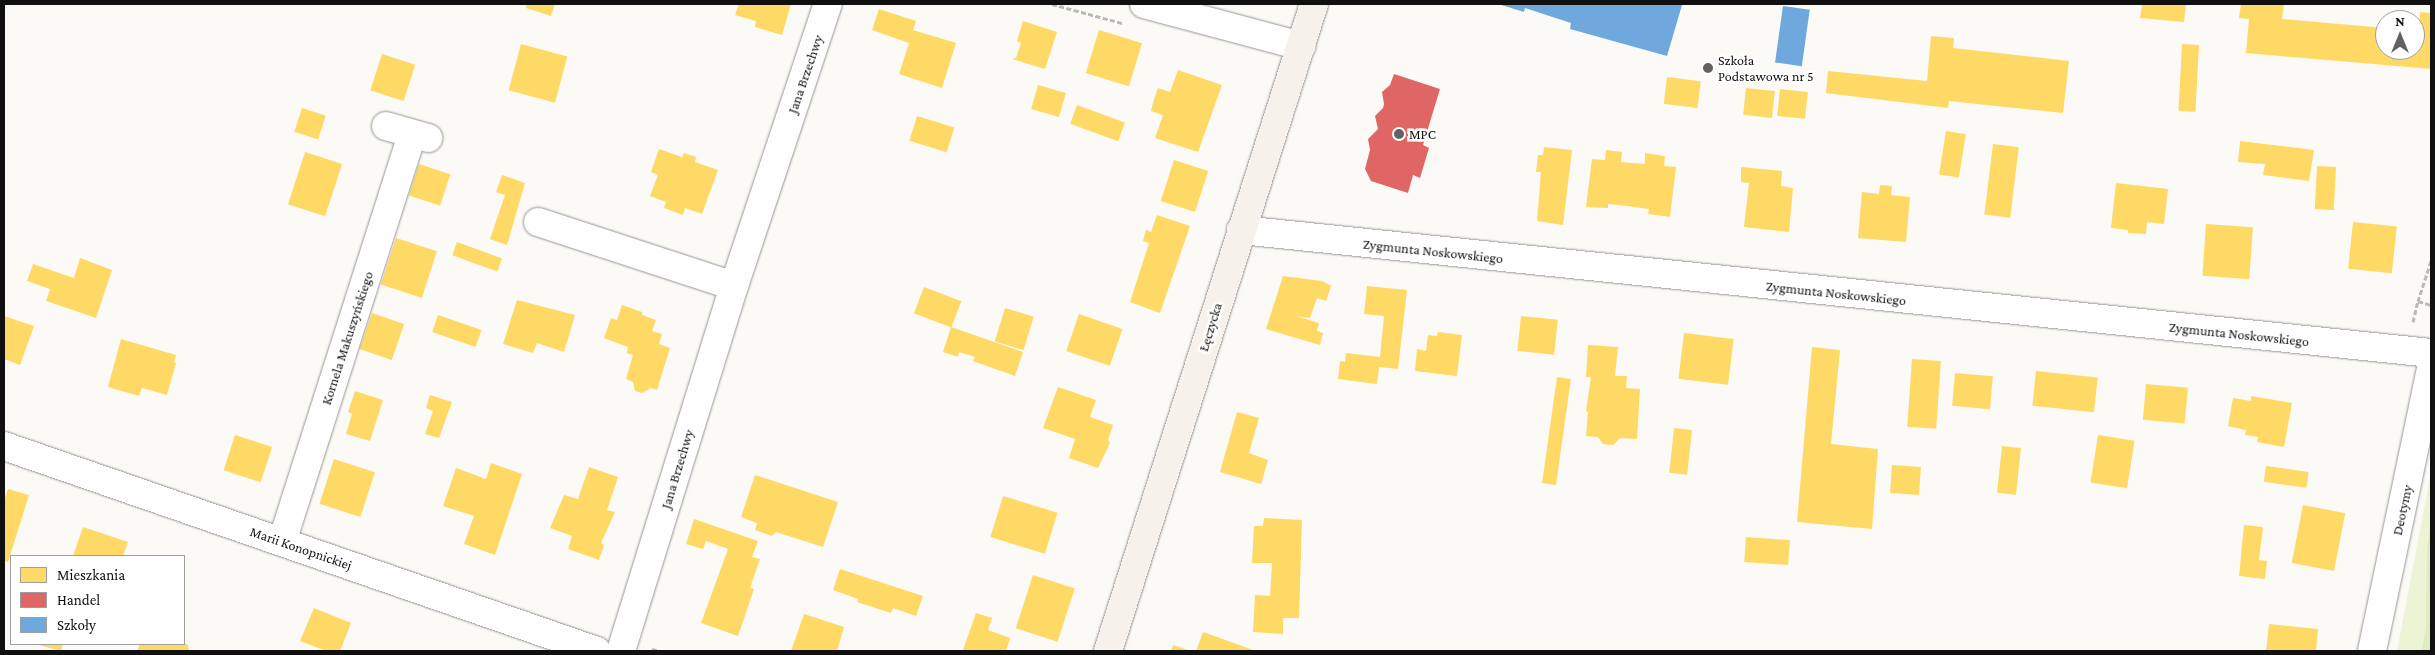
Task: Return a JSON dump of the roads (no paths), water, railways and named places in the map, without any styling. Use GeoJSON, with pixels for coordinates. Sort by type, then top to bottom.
{"type":"FeatureCollection","features":[{"type":"Feature","properties":{"kind":"street","name":"Jana Brzechwy"},"geometry":{"type":"LineString","coordinates":[[621,651],[734,286],[828,4]]}},
{"type":"Feature","properties":{"kind":"street"},"geometry":{"type":"LineString","coordinates":[[1144,4],[1301,46]]}},
{"type":"Feature","properties":{"kind":"street","name":"Łęczycka"},"geometry":{"type":"LineString","coordinates":[[1108,651],[1314,4]]}},
{"type":"Feature","properties":{"kind":"street","name":"Kornela Makuszyńskiego"},"geometry":{"type":"LineString","coordinates":[[282,542],[420,136],[386,126]]}},
{"type":"Feature","properties":{"kind":"street"},"geometry":{"type":"LineString","coordinates":[[538,222],[734,286]]}},
{"type":"Feature","properties":{"kind":"street","name":"Zygmunta Noskowskiego"},"geometry":{"type":"LineString","coordinates":[[1241,230],[2431,353]]}},
{"type":"Feature","properties":{"kind":"street","name":"Deotymy"},"geometry":{"type":"LineString","coordinates":[[2372,651],[2431,369]]}},
{"type":"Feature","properties":{"kind":"street","name":"Marii Konopnickiej"},"geometry":{"type":"LineString","coordinates":[[4,446],[597,651]]}},
{"type":"Feature","properties":{"kind":"place","name":"Szkoła Podstawowa nr 5"},"geometry":{"type":"Point","coordinates":[1708,68]}},
{"type":"Feature","properties":{"kind":"place","name":"MPC"},"geometry":{"type":"Point","coordinates":[1399,134]}}]}
